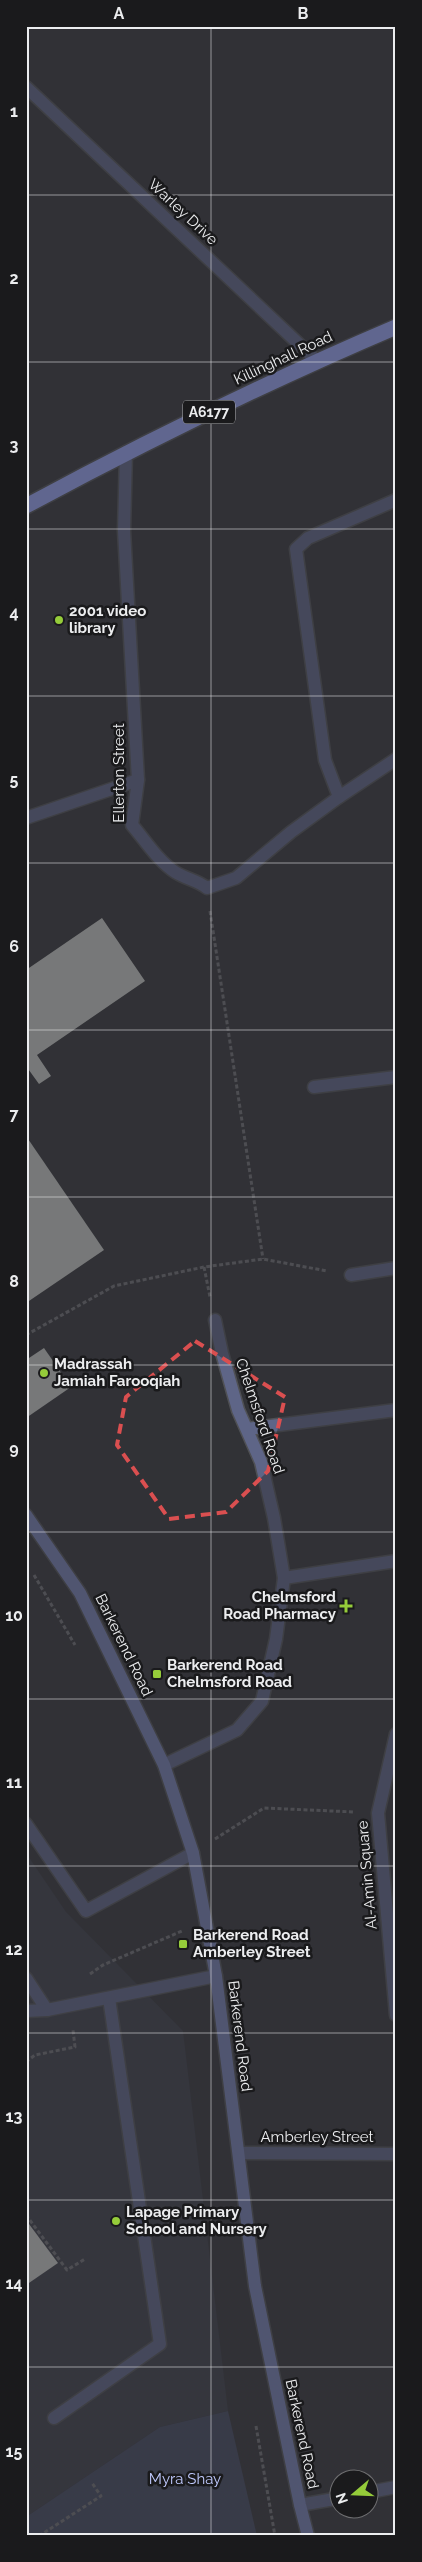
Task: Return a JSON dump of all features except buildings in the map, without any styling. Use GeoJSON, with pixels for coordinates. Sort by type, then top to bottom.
{"type":"FeatureCollection","features":[{"type":"Feature","properties":{"kind":"highway","name":"Killinghall Road"},"geometry":{"type":"LineString","coordinates":[[26,506],[126,452],[317,361],[396,328]]}},
{"type":"Feature","properties":{"kind":"main road","name":"Barkerend Road"},"geometry":{"type":"LineString","coordinates":[[26,1515],[80,1593],[164,1765],[192,1853],[216,1976],[255,2286],[308,2536]]}},
{"type":"Feature","properties":{"kind":"street","name":"Warley Drive"},"geometry":{"type":"LineString","coordinates":[[26,87],[317,361]]}},
{"type":"Feature","properties":{"kind":"street","name":"Ellerton Street"},"geometry":{"type":"LineString","coordinates":[[126,452],[124,531],[138,780],[132,825],[153,851],[175,872],[198,881],[207,888]]}},
{"type":"Feature","properties":{"kind":"street"},"geometry":{"type":"LineString","coordinates":[[339,796],[325,760],[296,549],[308,538],[396,500]]}},
{"type":"Feature","properties":{"kind":"street"},"geometry":{"type":"LineString","coordinates":[[207,888],[236,878],[291,832],[339,796],[396,759]]}},
{"type":"Feature","properties":{"kind":"street"},"geometry":{"type":"LineString","coordinates":[[26,818],[138,780]]}},
{"type":"Feature","properties":{"kind":"street"},"geometry":{"type":"LineString","coordinates":[[314,1086],[396,1077]]}},
{"type":"Feature","properties":{"kind":"street"},"geometry":{"type":"LineString","coordinates":[[351,1275],[396,1268]]}},
{"type":"Feature","properties":{"kind":"street","name":"Chelmsford Road"},"geometry":{"type":"LineString","coordinates":[[164,1765],[237,1730],[262,1701],[276,1639],[284,1578],[274,1518],[261,1462],[238,1410],[215,1320]]}},
{"type":"Feature","properties":{"kind":"street"},"geometry":{"type":"LineString","coordinates":[[247,1430],[396,1410]]}},
{"type":"Feature","properties":{"kind":"street"},"geometry":{"type":"LineString","coordinates":[[284,1578],[396,1561]]}},
{"type":"Feature","properties":{"kind":"street","name":"Al-Amin Square"},"geometry":{"type":"LineString","coordinates":[[396,1734],[378,1813],[394,1972],[396,2015]]}},
{"type":"Feature","properties":{"kind":"street"},"geometry":{"type":"LineString","coordinates":[[26,1824],[86,1911],[192,1853]]}},
{"type":"Feature","properties":{"kind":"street"},"geometry":{"type":"LineString","coordinates":[[26,2011],[48,2010],[216,1976]]}},
{"type":"Feature","properties":{"kind":"street"},"geometry":{"type":"LineString","coordinates":[[26,1978],[48,2010]]}},
{"type":"Feature","properties":{"kind":"street"},"geometry":{"type":"LineString","coordinates":[[54,2418],[160,2344],[109,1998]]}},
{"type":"Feature","properties":{"kind":"street","name":"Amberley Street"},"geometry":{"type":"LineString","coordinates":[[239,2153],[396,2154]]}},
{"type":"Feature","properties":{"kind":"street"},"geometry":{"type":"LineString","coordinates":[[380,2490],[396,2487]]}},
{"type":"Feature","properties":{"kind":"street"},"geometry":{"type":"LineString","coordinates":[[300,2505],[330,2500]]}},
{"type":"Feature","properties":{"kind":"path"},"geometry":{"type":"LineString","coordinates":[[207,888],[263,1259]]}},
{"type":"Feature","properties":{"kind":"path"},"geometry":{"type":"LineString","coordinates":[[26,1335],[114,1286],[204,1267],[263,1259],[351,1275]]}},
{"type":"Feature","properties":{"kind":"path"},"geometry":{"type":"LineString","coordinates":[[204,1267],[215,1320]]}},
{"type":"Feature","properties":{"kind":"path"},"geometry":{"type":"LineString","coordinates":[[31,1569],[80,1653]]}},
{"type":"Feature","properties":{"kind":"path"},"geometry":{"type":"LineString","coordinates":[[192,1853],[264,1808],[378,1813]]}},
{"type":"Feature","properties":{"kind":"path"},"geometry":{"type":"LineString","coordinates":[[184,1930],[186,1938]]}},
{"type":"Feature","properties":{"kind":"path"},"geometry":{"type":"LineString","coordinates":[[26,2214],[67,2270],[85,2260]]}},
{"type":"Feature","properties":{"kind":"path"},"geometry":{"type":"LineString","coordinates":[[255,2420],[275,2536]]}},
{"type":"Feature","properties":{"kind":"path"},"geometry":{"type":"LineString","coordinates":[[39,2536],[101,2496],[92,2483]]}},
{"type":"Feature","properties":{"kind":"highlighted area"},"geometry":{"type":"Polygon","coordinates":[[[195,1341],[285,1397],[268,1471],[226,1512],[169,1519],[117,1445],[126,1397],[195,1341]]]}},
{"type":"Feature","properties":{"kind":"shaded area","name":"Lapage Primary School and Nursery"},"geometry":{"type":"Polygon","coordinates":[[[26,1853],[66,1912],[183,2031],[228,2411],[160,2427],[26,2517],[26,1853]]]}},
{"type":"Feature","properties":{"kind":"green space","name":"Myra Shay"},"geometry":{"type":"Polygon","coordinates":[[[228,2411],[257,2536],[26,2536],[26,2517],[160,2427],[228,2411]]]}},
{"type":"Feature","properties":{"kind":"place","name":"2001 video library"},"geometry":{"type":"Point","coordinates":[59,620]}},
{"type":"Feature","properties":{"kind":"place","name":"Madrassah Jamiah Farooqiah"},"geometry":{"type":"Point","coordinates":[44,1373]}},
{"type":"Feature","properties":{"kind":"place","name":"Chelmsford Road Pharmacy"},"geometry":{"type":"Point","coordinates":[346,1606]}},
{"type":"Feature","properties":{"kind":"place","name":"Barkerend Road Chelmsford Road"},"geometry":{"type":"Point","coordinates":[157,1674]}},
{"type":"Feature","properties":{"kind":"place","name":"Barkerend Road Amberley Street"},"geometry":{"type":"Point","coordinates":[183,1944]}},
{"type":"Feature","properties":{"kind":"place","name":"Lapage Primary School and Nursery"},"geometry":{"type":"Point","coordinates":[116,2221]}}]}
